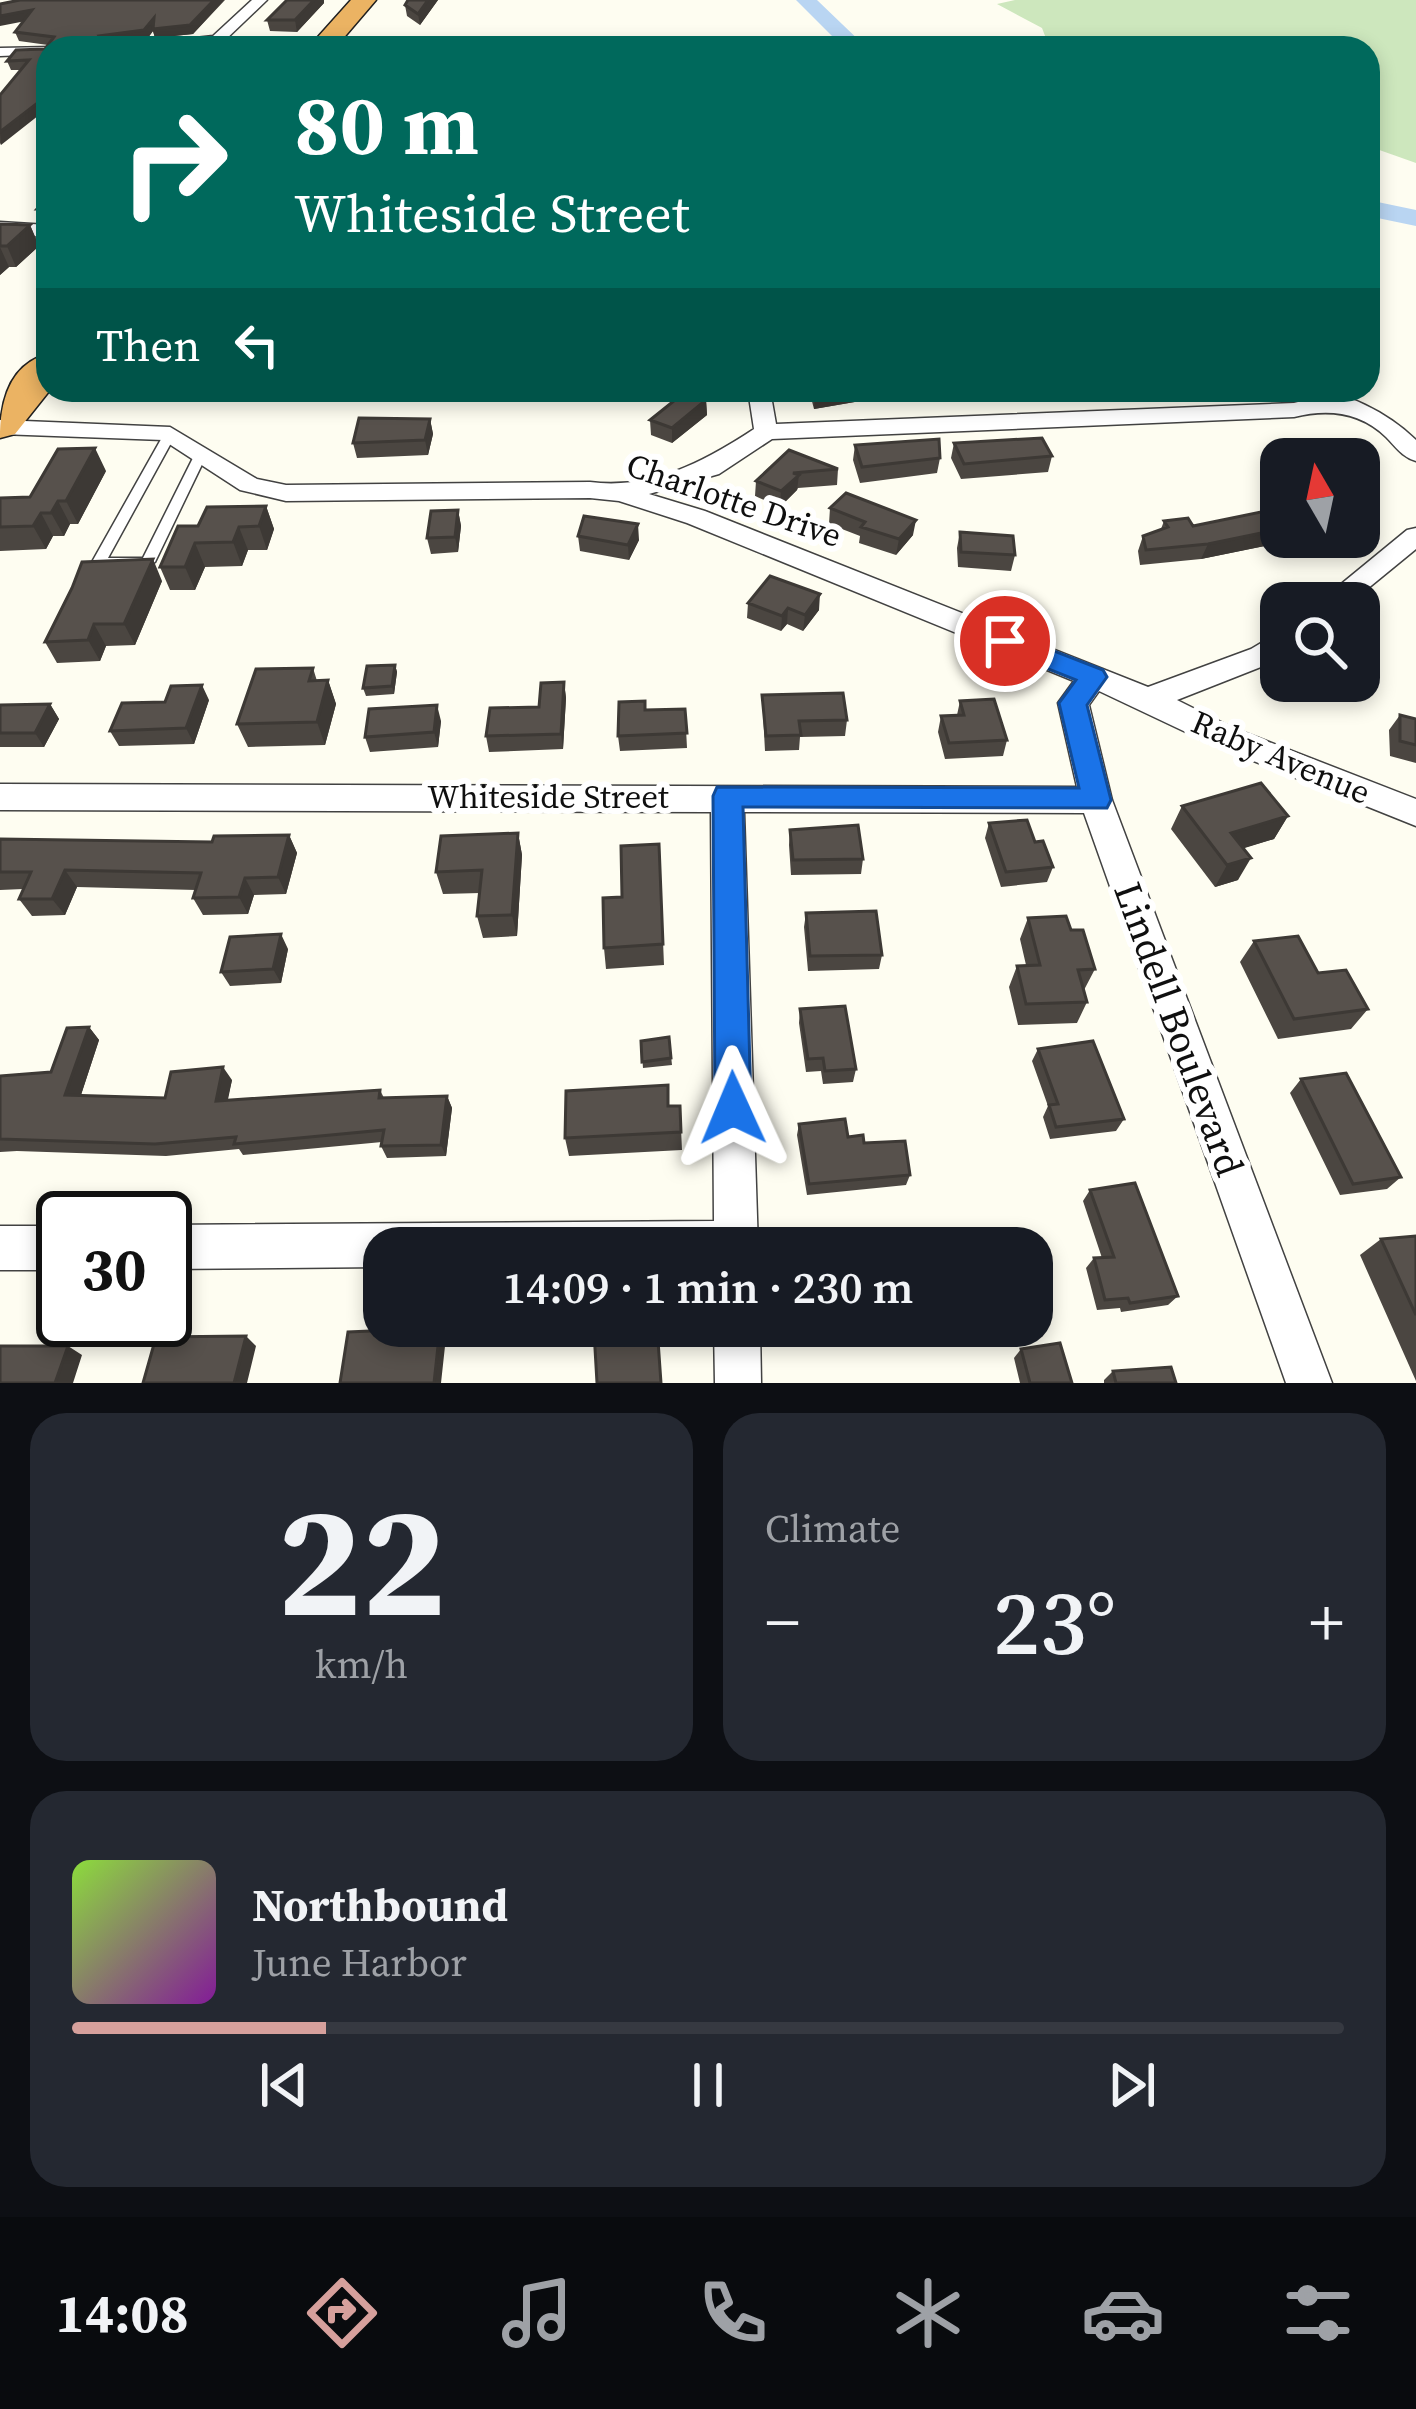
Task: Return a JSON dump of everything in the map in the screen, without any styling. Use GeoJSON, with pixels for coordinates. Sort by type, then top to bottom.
{"type":"FeatureCollection","features":[{"type":"Feature","properties":{"kind":"highway"},"geometry":{"type":"LineString","coordinates":[[332,36],[364,0]]}},
{"type":"Feature","properties":{"kind":"highway"},"geometry":{"type":"LineString","coordinates":[[0,426],[36,381]]}},
{"type":"Feature","properties":{"kind":"street"},"geometry":{"type":"LineString","coordinates":[[221,36],[260,0]]}},
{"type":"Feature","properties":{"kind":"street"},"geometry":{"type":"LineString","coordinates":[[0,52],[36,50]]}},
{"type":"Feature","properties":{"kind":"street"},"geometry":{"type":"LineString","coordinates":[[0,228],[36,230]]}},
{"type":"Feature","properties":{"kind":"street"},"geometry":{"type":"LineString","coordinates":[[761,402],[766,432]]}},
{"type":"Feature","properties":{"kind":"street"},"geometry":{"type":"LineString","coordinates":[[622,494],[710,469],[766,432],[1294,410],[1326,402]]}},
{"type":"Feature","properties":{"kind":"street"},"geometry":{"type":"LineString","coordinates":[[1338,402],[1388,426],[1416,454]]}},
{"type":"Feature","properties":{"kind":"street","name":"Charlotte Drive"},"geometry":{"type":"LineString","coordinates":[[0,426],[170,434],[249,485],[286,493],[590,490],[622,494],[696,517],[1148,699]]}},
{"type":"Feature","properties":{"kind":"street"},"geometry":{"type":"LineString","coordinates":[[1358,582],[1416,536]]}},
{"type":"Feature","properties":{"kind":"street"},"geometry":{"type":"LineString","coordinates":[[1148,699],[1260,656]]}},
{"type":"Feature","properties":{"kind":"street","name":"Lindell Boulevard"},"geometry":{"type":"LineString","coordinates":[[1094,677],[1072,703],[1096,800],[1309,1383]]}},
{"type":"Feature","properties":{"kind":"street","name":"Raby Avenue"},"geometry":{"type":"LineString","coordinates":[[1148,699],[1222,736],[1416,813]]}},
{"type":"Feature","properties":{"kind":"street"},"geometry":{"type":"LineString","coordinates":[[728,796],[736,1227]]}},
{"type":"Feature","properties":{"kind":"street","name":"Whiteside Street"},"geometry":{"type":"LineString","coordinates":[[0,797],[1096,800]]}},
{"type":"Feature","properties":{"kind":"street"},"geometry":{"type":"LineString","coordinates":[[192,1247],[363,1246]]}},
{"type":"Feature","properties":{"kind":"street"},"geometry":{"type":"LineString","coordinates":[[0,1248],[36,1248]]}},
{"type":"Feature","properties":{"kind":"street"},"geometry":{"type":"LineString","coordinates":[[737,1347],[738,1383]]}},
{"type":"Feature","properties":{"kind":"lane"},"geometry":{"type":"LineString","coordinates":[[170,434],[99,562],[148,562],[201,454]]}},
{"type":"Feature","properties":{"kind":"green space"},"geometry":{"type":"Polygon","coordinates":[[[1015,0],[1416,0],[1416,163],[1380,150],[1380,36],[1045,36],[1042,28],[997,4],[1015,0]]]}},
{"type":"Feature","properties":{"kind":"building"},"geometry":{"type":"Polygon","coordinates":[[[20,0],[214,0],[190,25],[153,29],[154,18],[144,30],[99,36],[15,32],[32,10],[0,16],[0,4],[20,0]]]}},
{"type":"Feature","properties":{"kind":"building"},"geometry":{"type":"Polygon","coordinates":[[[287,0],[314,0],[295,20],[267,20],[287,0]]]}},
{"type":"Feature","properties":{"kind":"building"},"geometry":{"type":"Polygon","coordinates":[[[408,0],[428,0],[418,14],[405,5],[408,0]]]}},
{"type":"Feature","properties":{"kind":"building"},"geometry":{"type":"Polygon","coordinates":[[[36,49],[36,104],[0,132],[0,95],[29,60],[7,61],[16,50],[36,49]]]}},
{"type":"Feature","properties":{"kind":"building"},"geometry":{"type":"Polygon","coordinates":[[[0,224],[30,225],[7,246],[0,246],[0,224]]]}},
{"type":"Feature","properties":{"kind":"building"},"geometry":{"type":"Polygon","coordinates":[[[672,402],[704,402],[672,428],[650,420],[672,402]]]}},
{"type":"Feature","properties":{"kind":"building"},"geometry":{"type":"Polygon","coordinates":[[[359,418],[430,419],[425,440],[353,443],[359,418]]]}},
{"type":"Feature","properties":{"kind":"building"},"geometry":{"type":"Polygon","coordinates":[[[1042,438],[1052,456],[964,464],[954,443],[1042,438]]]}},
{"type":"Feature","properties":{"kind":"building"},"geometry":{"type":"Polygon","coordinates":[[[939,439],[940,458],[862,467],[855,445],[939,439]]]}},
{"type":"Feature","properties":{"kind":"building"},"geometry":{"type":"Polygon","coordinates":[[[95,448],[66,501],[58,501],[51,513],[41,513],[33,526],[0,527],[0,498],[30,497],[58,449],[95,448]]]}},
{"type":"Feature","properties":{"kind":"building"},"geometry":{"type":"Polygon","coordinates":[[[789,450],[838,469],[793,473],[799,475],[781,491],[756,481],[789,450]]]}},
{"type":"Feature","properties":{"kind":"building"},"geometry":{"type":"Polygon","coordinates":[[[846,493],[916,520],[899,539],[861,527],[865,522],[830,508],[846,493]]]}},
{"type":"Feature","properties":{"kind":"building"},"geometry":{"type":"Polygon","coordinates":[[[266,506],[259,526],[239,527],[233,542],[195,543],[185,567],[160,567],[178,526],[198,526],[207,507],[266,506]]]}},
{"type":"Feature","properties":{"kind":"building"},"geometry":{"type":"Polygon","coordinates":[[[458,510],[455,537],[427,538],[431,511],[458,510]]]}},
{"type":"Feature","properties":{"kind":"building"},"geometry":{"type":"Polygon","coordinates":[[[1260,512],[1260,533],[1146,550],[1143,536],[1168,527],[1164,521],[1188,518],[1193,526],[1260,512]]]}},
{"type":"Feature","properties":{"kind":"building"},"geometry":{"type":"Polygon","coordinates":[[[584,516],[638,524],[628,545],[578,536],[584,516]]]}},
{"type":"Feature","properties":{"kind":"building"},"geometry":{"type":"Polygon","coordinates":[[[960,532],[1013,536],[1015,555],[961,552],[960,532]]]}},
{"type":"Feature","properties":{"kind":"building"},"geometry":{"type":"Polygon","coordinates":[[[153,559],[124,624],[94,624],[88,640],[45,642],[82,562],[153,559]]]}},
{"type":"Feature","properties":{"kind":"building"},"geometry":{"type":"Polygon","coordinates":[[[770,576],[820,594],[805,615],[788,608],[782,616],[748,603],[770,576]]]}},
{"type":"Feature","properties":{"kind":"building"},"geometry":{"type":"Polygon","coordinates":[[[395,665],[392,686],[363,688],[367,666],[395,665]]]}},
{"type":"Feature","properties":{"kind":"building"},"geometry":{"type":"Polygon","coordinates":[[[313,668],[309,681],[328,680],[317,722],[237,724],[256,669],[313,668]]]}},
{"type":"Feature","properties":{"kind":"building"},"geometry":{"type":"Polygon","coordinates":[[[564,682],[561,734],[486,736],[490,708],[539,707],[541,683],[564,682]]]}},
{"type":"Feature","properties":{"kind":"building"},"geometry":{"type":"Polygon","coordinates":[[[202,685],[186,728],[110,731],[122,703],[165,702],[171,686],[202,685]]]}},
{"type":"Feature","properties":{"kind":"building"},"geometry":{"type":"Polygon","coordinates":[[[843,693],[847,720],[799,721],[801,735],[766,736],[762,695],[843,693]]]}},
{"type":"Feature","properties":{"kind":"building"},"geometry":{"type":"Polygon","coordinates":[[[994,699],[1007,740],[949,743],[941,716],[964,715],[960,701],[994,699]]]}},
{"type":"Feature","properties":{"kind":"building"},"geometry":{"type":"Polygon","coordinates":[[[645,701],[645,710],[685,709],[687,733],[618,736],[619,702],[645,701]]]}},
{"type":"Feature","properties":{"kind":"building"},"geometry":{"type":"Polygon","coordinates":[[[50,704],[35,733],[0,733],[0,705],[50,704]]]}},
{"type":"Feature","properties":{"kind":"building"},"geometry":{"type":"Polygon","coordinates":[[[437,705],[434,732],[365,737],[369,709],[437,705]]]}},
{"type":"Feature","properties":{"kind":"building"},"geometry":{"type":"Polygon","coordinates":[[[1400,715],[1416,719],[1416,745],[1400,741],[1400,715]]]}},
{"type":"Feature","properties":{"kind":"building"},"geometry":{"type":"Polygon","coordinates":[[[1261,783],[1288,816],[1231,833],[1251,858],[1227,865],[1182,806],[1261,783]]]}},
{"type":"Feature","properties":{"kind":"building"},"geometry":{"type":"Polygon","coordinates":[[[1027,820],[1035,842],[1043,841],[1053,867],[1006,872],[989,823],[1027,820]]]}},
{"type":"Feature","properties":{"kind":"building"},"geometry":{"type":"Polygon","coordinates":[[[858,825],[863,859],[793,860],[790,830],[858,825]]]}},
{"type":"Feature","properties":{"kind":"building"},"geometry":{"type":"Polygon","coordinates":[[[518,833],[512,915],[477,916],[482,870],[436,872],[441,836],[518,833]]]}},
{"type":"Feature","properties":{"kind":"building"},"geometry":{"type":"Polygon","coordinates":[[[289,835],[278,877],[245,878],[239,897],[193,898],[201,873],[65,870],[52,899],[19,899],[31,872],[0,872],[0,839],[212,842],[214,836],[289,835]]]}},
{"type":"Feature","properties":{"kind":"building"},"geometry":{"type":"Polygon","coordinates":[[[659,844],[663,944],[604,948],[603,898],[622,897],[621,846],[659,844]]]}},
{"type":"Feature","properties":{"kind":"building"},"geometry":{"type":"Polygon","coordinates":[[[876,911],[882,955],[810,956],[806,913],[876,911]]]}},
{"type":"Feature","properties":{"kind":"building"},"geometry":{"type":"Polygon","coordinates":[[[1066,916],[1071,930],[1083,930],[1095,969],[1078,970],[1087,1002],[1026,1004],[1017,966],[1040,965],[1028,918],[1066,916]]]}},
{"type":"Feature","properties":{"kind":"building"},"geometry":{"type":"Polygon","coordinates":[[[281,934],[273,969],[221,972],[230,937],[281,934]]]}},
{"type":"Feature","properties":{"kind":"building"},"geometry":{"type":"Polygon","coordinates":[[[1298,936],[1318,973],[1346,970],[1368,1009],[1294,1019],[1254,941],[1298,936]]]}},
{"type":"Feature","properties":{"kind":"building"},"geometry":{"type":"Polygon","coordinates":[[[845,1006],[856,1069],[825,1071],[823,1058],[808,1059],[800,1009],[845,1006]]]}},
{"type":"Feature","properties":{"kind":"building"},"geometry":{"type":"Polygon","coordinates":[[[89,1027],[65,1095],[165,1098],[171,1072],[223,1067],[216,1101],[380,1090],[379,1098],[447,1096],[441,1145],[381,1146],[384,1130],[234,1144],[236,1137],[155,1144],[0,1139],[0,1076],[51,1072],[67,1028],[89,1027]]]}},
{"type":"Feature","properties":{"kind":"building"},"geometry":{"type":"Polygon","coordinates":[[[669,1037],[671,1058],[642,1062],[641,1041],[669,1037]]]}},
{"type":"Feature","properties":{"kind":"building"},"geometry":{"type":"Polygon","coordinates":[[[1093,1041],[1124,1119],[1056,1127],[1049,1105],[1058,1104],[1038,1049],[1093,1041]]]}},
{"type":"Feature","properties":{"kind":"building"},"geometry":{"type":"Polygon","coordinates":[[[1346,1073],[1401,1177],[1353,1184],[1301,1079],[1346,1073]]]}},
{"type":"Feature","properties":{"kind":"building"},"geometry":{"type":"Polygon","coordinates":[[[668,1085],[668,1106],[680,1106],[681,1132],[565,1138],[566,1091],[668,1085]]]}},
{"type":"Feature","properties":{"kind":"building"},"geometry":{"type":"Polygon","coordinates":[[[845,1119],[848,1137],[863,1135],[864,1143],[905,1141],[910,1175],[809,1184],[799,1124],[845,1119]]]}},
{"type":"Feature","properties":{"kind":"building"},"geometry":{"type":"Polygon","coordinates":[[[1135,1183],[1178,1296],[1130,1303],[1128,1298],[1105,1300],[1094,1258],[1114,1257],[1090,1190],[1135,1183]]]}},
{"type":"Feature","properties":{"kind":"building"},"geometry":{"type":"Polygon","coordinates":[[[1416,1236],[1416,1315],[1381,1239],[1416,1236]]]}},
{"type":"Feature","properties":{"kind":"building"},"geometry":{"type":"Polygon","coordinates":[[[363,1331],[363,1347],[438,1347],[434,1383],[340,1383],[348,1332],[363,1331]]]}},
{"type":"Feature","properties":{"kind":"building"},"geometry":{"type":"Polygon","coordinates":[[[246,1336],[234,1383],[143,1383],[153,1347],[192,1347],[192,1337],[246,1336]]]}},
{"type":"Feature","properties":{"kind":"building"},"geometry":{"type":"Polygon","coordinates":[[[1060,1343],[1072,1383],[1030,1383],[1021,1349],[1060,1343]]]}},
{"type":"Feature","properties":{"kind":"building"},"geometry":{"type":"Polygon","coordinates":[[[0,1346],[68,1347],[55,1383],[0,1383],[0,1346]]]}},
{"type":"Feature","properties":{"kind":"building"},"geometry":{"type":"Polygon","coordinates":[[[595,1347],[658,1347],[661,1383],[597,1383],[595,1347]]]}},
{"type":"Feature","properties":{"kind":"building"},"geometry":{"type":"Polygon","coordinates":[[[1171,1367],[1176,1383],[1116,1383],[1113,1371],[1171,1367]]]}},
{"type":"Feature","properties":{"kind":"waterway"},"geometry":{"type":"LineString","coordinates":[[806,0],[844,36]]}},
{"type":"Feature","properties":{"kind":"waterway"},"geometry":{"type":"LineString","coordinates":[[1380,210],[1416,218]]}},
{"type":"Feature","properties":{"kind":"route"},"geometry":{"type":"LineString","coordinates":[[733,1108],[728,796],[1096,800],[1072,703],[1094,677],[1005,641]]}}]}
